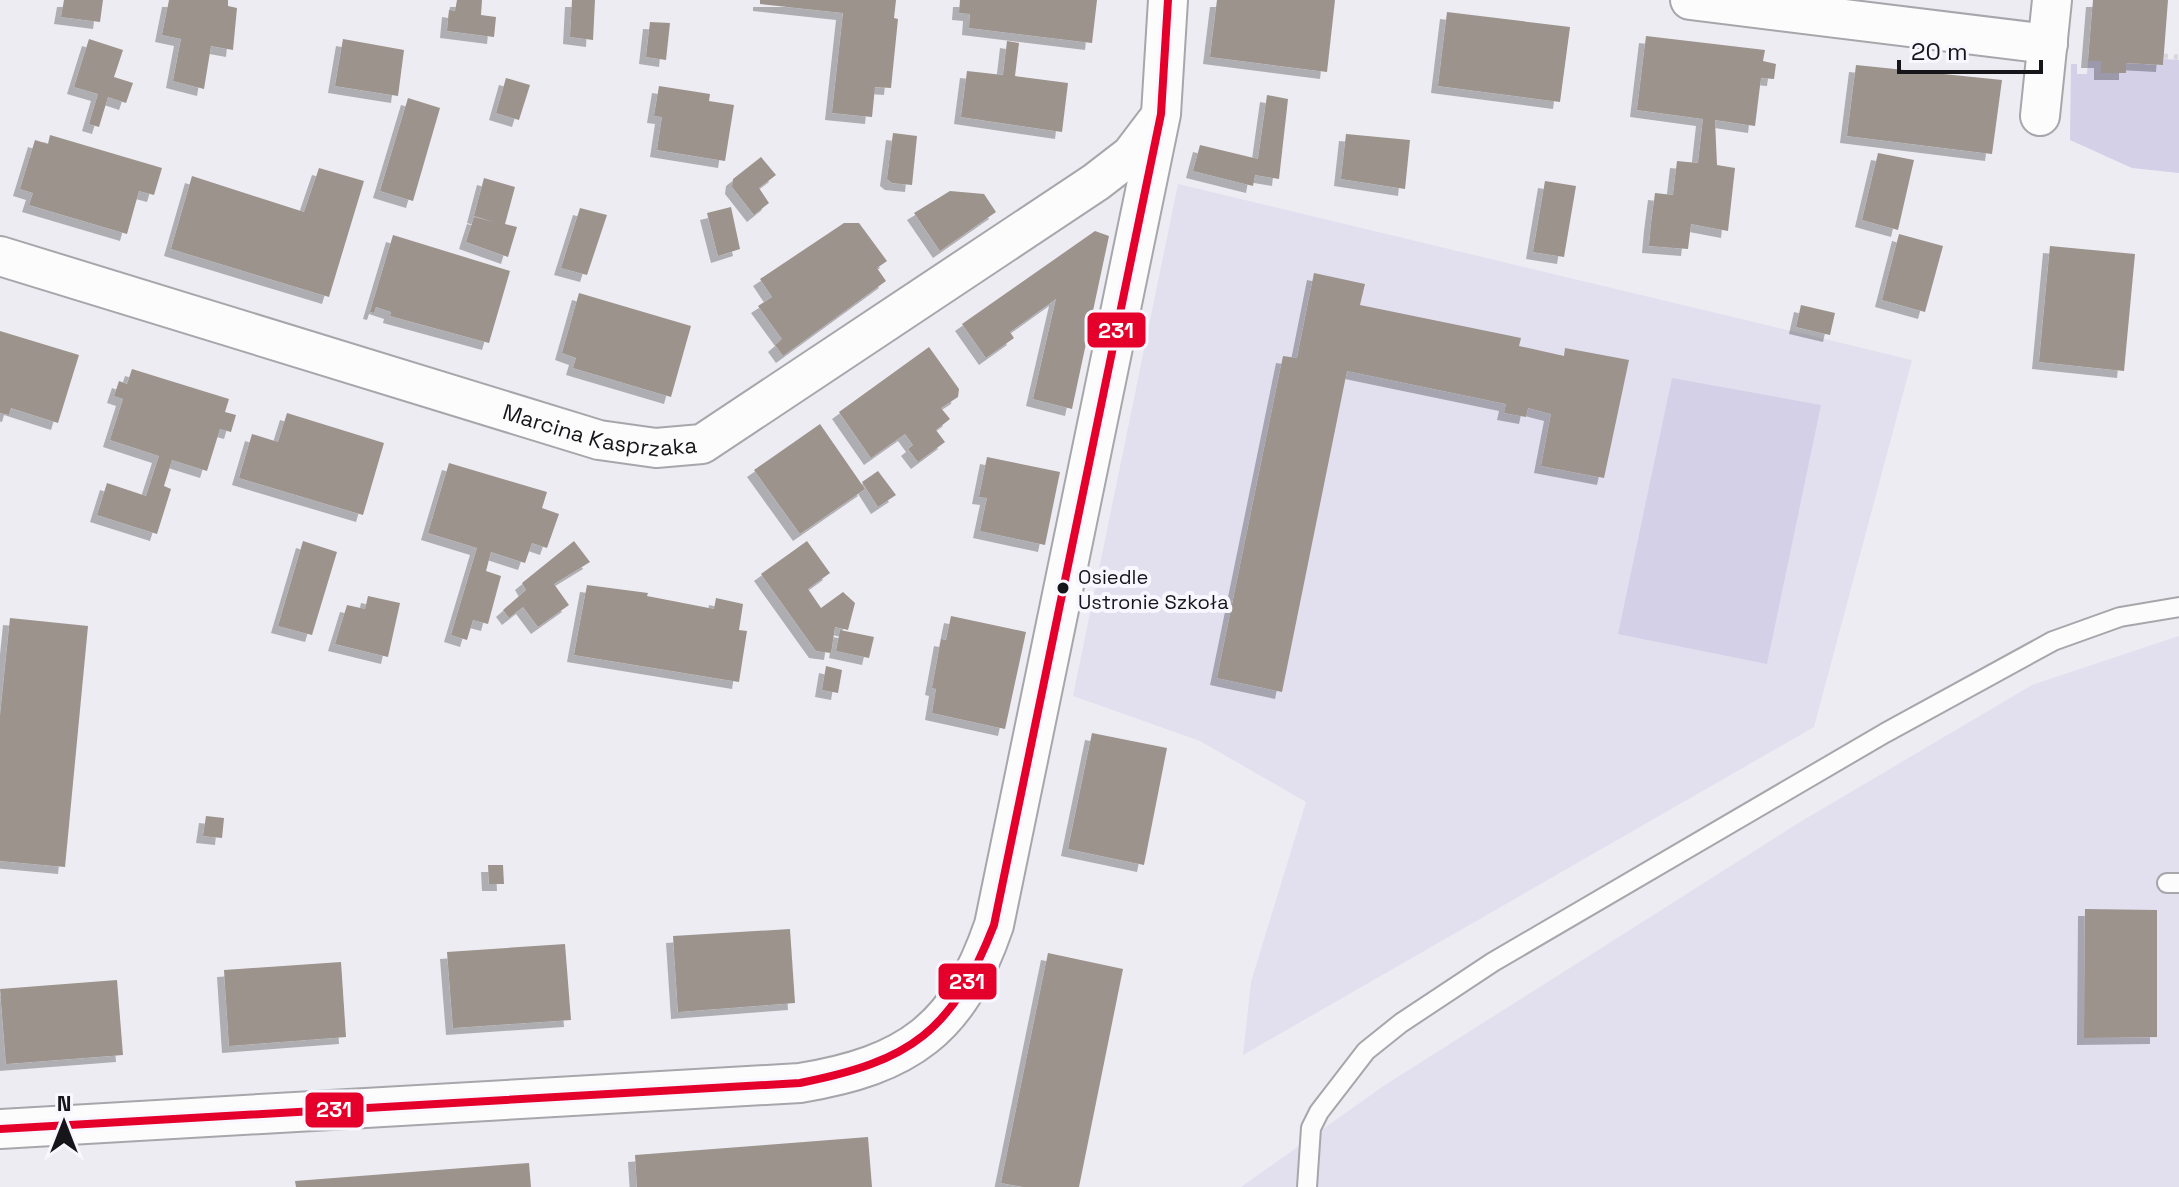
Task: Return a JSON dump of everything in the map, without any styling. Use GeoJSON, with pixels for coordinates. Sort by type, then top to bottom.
{"type":"FeatureCollection","features":[{"type":"Feature","properties":{"kind":"street"},"geometry":{"type":"LineString","coordinates":[[0,1129],[800,1083],[852,1074],[887,1060],[932,1030],[963,996],[981,964],[994,925],[1161,114],[1168,0]]}},
{"type":"Feature","properties":{"kind":"street"},"geometry":{"type":"LineString","coordinates":[[1690,0],[2048,44]]}},
{"type":"Feature","properties":{"kind":"street"},"geometry":{"type":"LineString","coordinates":[[2040,116],[2052,0]]}},
{"type":"Feature","properties":{"kind":"street","name":"Marcina Kasprzaka"},"geometry":{"type":"LineString","coordinates":[[0,256],[599,440],[656,448],[702,444],[1096,182],[1131,155],[1149,136],[1161,114]]}},
{"type":"Feature","properties":{"kind":"lane"},"geometry":{"type":"LineString","coordinates":[[1307,1187],[1311,1128],[1319,1112],[1366,1051],[1414,1014],[1506,954],[1872,741],[2053,641],[2120,617],[2179,607]]}},
{"type":"Feature","properties":{"kind":"path"},"geometry":{"type":"LineString","coordinates":[[2164,56],[2179,57]]}},
{"type":"Feature","properties":{"kind":"shaded area"},"geometry":{"type":"Polygon","coordinates":[[[2164,59],[2179,60],[2179,173],[2132,168],[2070,140],[2071,64],[2077,64],[2077,74],[2087,74],[2088,61],[2101,61],[2101,73],[2125,73],[2126,63],[2163,65],[2164,59]]]}},
{"type":"Feature","properties":{"kind":"shaded area"},"geometry":{"type":"Polygon","coordinates":[[[1178,184],[1912,360],[1814,727],[1243,1055],[1251,982],[1306,802],[1200,741],[1073,696],[1178,184]]]}},
{"type":"Feature","properties":{"kind":"shaded area"},"geometry":{"type":"Polygon","coordinates":[[[1672,378],[1821,405],[1767,664],[1618,634],[1672,378]]]}},
{"type":"Feature","properties":{"kind":"shaded area"},"geometry":{"type":"Polygon","coordinates":[[[2179,636],[2179,1187],[1241,1187],[1385,1085],[1800,822],[2032,685],[2179,636]]]}},
{"type":"Feature","properties":{"kind":"building"},"geometry":{"type":"Polygon","coordinates":[[[64,0],[103,0],[100,22],[61,17],[64,0]]]}},
{"type":"Feature","properties":{"kind":"building"},"geometry":{"type":"Polygon","coordinates":[[[169,0],[228,0],[228,6],[237,8],[233,50],[211,46],[204,89],[173,81],[181,39],[162,35],[169,0]]]}},
{"type":"Feature","properties":{"kind":"building"},"geometry":{"type":"Polygon","coordinates":[[[457,0],[482,0],[481,15],[496,17],[494,37],[447,31],[449,10],[455,11],[457,0]]]}},
{"type":"Feature","properties":{"kind":"building"},"geometry":{"type":"Polygon","coordinates":[[[572,0],[595,0],[593,40],[570,37],[572,0]]]}},
{"type":"Feature","properties":{"kind":"building"},"geometry":{"type":"Polygon","coordinates":[[[760,0],[896,0],[894,18],[898,19],[891,88],[875,87],[872,117],[832,113],[843,13],[760,4],[760,0]]]}},
{"type":"Feature","properties":{"kind":"building"},"geometry":{"type":"Polygon","coordinates":[[[960,0],[1097,0],[1092,43],[969,28],[970,14],[959,13],[960,0]]]}},
{"type":"Feature","properties":{"kind":"building"},"geometry":{"type":"Polygon","coordinates":[[[1217,0],[1335,0],[1327,72],[1210,57],[1217,0]]]}},
{"type":"Feature","properties":{"kind":"building"},"geometry":{"type":"Polygon","coordinates":[[[2093,0],[2168,0],[2163,65],[2126,63],[2126,73],[2101,73],[2101,61],[2088,61],[2093,0]]]}},
{"type":"Feature","properties":{"kind":"building"},"geometry":{"type":"Polygon","coordinates":[[[1447,12],[1570,27],[1560,102],[1438,86],[1447,12]]]}},
{"type":"Feature","properties":{"kind":"building"},"geometry":{"type":"Polygon","coordinates":[[[650,22],[670,23],[666,60],[646,57],[650,22]]]}},
{"type":"Feature","properties":{"kind":"building"},"geometry":{"type":"Polygon","coordinates":[[[1646,36],[1765,50],[1763,61],[1776,64],[1774,79],[1761,78],[1755,126],[1715,120],[1717,165],[1735,168],[1728,231],[1691,224],[1688,249],[1649,246],[1651,224],[1655,193],[1673,195],[1677,161],[1698,163],[1703,119],[1637,110],[1646,36]]]}},
{"type":"Feature","properties":{"kind":"building"},"geometry":{"type":"Polygon","coordinates":[[[89,39],[123,50],[114,77],[133,83],[126,103],[108,97],[99,127],[89,124],[98,94],[74,87],[89,39]]]}},
{"type":"Feature","properties":{"kind":"building"},"geometry":{"type":"Polygon","coordinates":[[[343,39],[404,50],[398,96],[335,86],[343,39]]]}},
{"type":"Feature","properties":{"kind":"building"},"geometry":{"type":"Polygon","coordinates":[[[1007,41],[1019,43],[1015,76],[1068,83],[1062,132],[961,117],[967,71],[1003,75],[1007,41]]]}},
{"type":"Feature","properties":{"kind":"building"},"geometry":{"type":"Polygon","coordinates":[[[1856,65],[2002,80],[1992,154],[1847,136],[1856,65]]]}},
{"type":"Feature","properties":{"kind":"building"},"geometry":{"type":"Polygon","coordinates":[[[506,78],[530,85],[519,120],[496,113],[506,78]]]}},
{"type":"Feature","properties":{"kind":"building"},"geometry":{"type":"Polygon","coordinates":[[[659,86],[710,94],[709,101],[734,105],[725,161],[657,150],[662,117],[654,116],[659,86]]]}},
{"type":"Feature","properties":{"kind":"building"},"geometry":{"type":"Polygon","coordinates":[[[1267,95],[1288,99],[1279,179],[1255,175],[1253,186],[1193,171],[1200,145],[1258,159],[1267,95]]]}},
{"type":"Feature","properties":{"kind":"building"},"geometry":{"type":"Polygon","coordinates":[[[408,98],[440,108],[413,201],[380,191],[408,98]]]}},
{"type":"Feature","properties":{"kind":"building"},"geometry":{"type":"Polygon","coordinates":[[[893,133],[917,136],[912,185],[892,183],[887,179],[893,133]]]}},
{"type":"Feature","properties":{"kind":"building"},"geometry":{"type":"Polygon","coordinates":[[[1346,134],[1410,140],[1405,189],[1341,179],[1346,134]]]}},
{"type":"Feature","properties":{"kind":"building"},"geometry":{"type":"Polygon","coordinates":[[[50,135],[162,168],[154,195],[139,191],[127,234],[29,205],[33,193],[20,189],[35,140],[48,144],[50,135]]]}},
{"type":"Feature","properties":{"kind":"building"},"geometry":{"type":"Polygon","coordinates":[[[1878,153],[1914,160],[1898,230],[1862,220],[1878,153]]]}},
{"type":"Feature","properties":{"kind":"building"},"geometry":{"type":"Polygon","coordinates":[[[761,157],[776,175],[759,188],[769,203],[754,215],[732,187],[733,179],[761,157]]]}},
{"type":"Feature","properties":{"kind":"building"},"geometry":{"type":"Polygon","coordinates":[[[319,168],[364,181],[329,297],[171,249],[192,176],[304,212],[319,168]]]}},
{"type":"Feature","properties":{"kind":"building"},"geometry":{"type":"Polygon","coordinates":[[[484,178],[515,187],[505,224],[517,227],[508,257],[466,242],[474,217],[494,222],[474,216],[484,178]]]}},
{"type":"Feature","properties":{"kind":"building"},"geometry":{"type":"Polygon","coordinates":[[[1545,181],[1576,186],[1564,257],[1533,252],[1545,181]]]}},
{"type":"Feature","properties":{"kind":"building"},"geometry":{"type":"Polygon","coordinates":[[[950,191],[984,194],[996,212],[940,251],[914,213],[950,191]]]}},
{"type":"Feature","properties":{"kind":"building"},"geometry":{"type":"Polygon","coordinates":[[[731,207],[740,249],[718,256],[707,213],[731,207]]]}},
{"type":"Feature","properties":{"kind":"building"},"geometry":{"type":"Polygon","coordinates":[[[580,208],[607,215],[587,275],[561,268],[580,208]]]}},
{"type":"Feature","properties":{"kind":"building"},"geometry":{"type":"Polygon","coordinates":[[[844,223],[859,223],[887,261],[877,268],[886,281],[783,356],[775,345],[782,339],[758,306],[772,297],[760,279],[844,223]]]}},
{"type":"Feature","properties":{"kind":"building"},"geometry":{"type":"Polygon","coordinates":[[[1095,231],[1109,236],[1072,409],[1033,399],[1056,299],[1010,332],[1014,338],[986,358],[962,324],[1095,231]]]}},
{"type":"Feature","properties":{"kind":"building"},"geometry":{"type":"Polygon","coordinates":[[[1899,234],[1943,246],[1925,312],[1882,300],[1899,234]]]}},
{"type":"Feature","properties":{"kind":"building"},"geometry":{"type":"Polygon","coordinates":[[[393,235],[510,271],[489,343],[390,316],[391,312],[376,307],[374,313],[370,312],[393,235]]]}},
{"type":"Feature","properties":{"kind":"building"},"geometry":{"type":"Polygon","coordinates":[[[2050,246],[2135,254],[2124,371],[2039,362],[2050,246]]]}},
{"type":"Feature","properties":{"kind":"building"},"geometry":{"type":"Polygon","coordinates":[[[1314,273],[1365,284],[1360,305],[1521,338],[1519,346],[1564,356],[1565,348],[1629,360],[1604,478],[1541,466],[1551,414],[1528,408],[1526,417],[1504,413],[1506,404],[1347,371],[1282,692],[1217,678],[1283,356],[1297,358],[1314,273]]]}},
{"type":"Feature","properties":{"kind":"building"},"geometry":{"type":"Polygon","coordinates":[[[579,293],[691,326],[671,397],[573,368],[576,358],[562,353],[579,293]]]}},
{"type":"Feature","properties":{"kind":"building"},"geometry":{"type":"Polygon","coordinates":[[[1801,305],[1835,313],[1830,335],[1796,327],[1801,305]]]}},
{"type":"Feature","properties":{"kind":"building"},"geometry":{"type":"Polygon","coordinates":[[[0,331],[79,355],[58,423],[11,408],[9,415],[0,413],[0,331]]]}},
{"type":"Feature","properties":{"kind":"building"},"geometry":{"type":"Polygon","coordinates":[[[929,347],[959,389],[958,397],[941,408],[950,419],[936,430],[945,442],[918,462],[908,449],[913,445],[905,434],[871,458],[839,412],[929,347]]]}},
{"type":"Feature","properties":{"kind":"building"},"geometry":{"type":"Polygon","coordinates":[[[132,369],[229,399],[225,412],[236,415],[231,432],[220,429],[207,471],[172,460],[164,486],[171,489],[157,534],[97,515],[107,483],[146,496],[159,456],[110,440],[123,399],[114,396],[119,381],[127,384],[132,369]]]}},
{"type":"Feature","properties":{"kind":"building"},"geometry":{"type":"Polygon","coordinates":[[[287,413],[384,443],[363,515],[239,478],[252,434],[278,442],[287,413]]]}},
{"type":"Feature","properties":{"kind":"building"},"geometry":{"type":"Polygon","coordinates":[[[820,424],[865,489],[800,534],[754,470],[820,424]]]}},
{"type":"Feature","properties":{"kind":"building"},"geometry":{"type":"Polygon","coordinates":[[[987,457],[1060,472],[1045,545],[980,531],[987,498],[979,497],[987,457]]]}},
{"type":"Feature","properties":{"kind":"building"},"geometry":{"type":"Polygon","coordinates":[[[449,463],[547,492],[542,508],[559,514],[547,548],[532,543],[525,563],[491,552],[486,571],[501,576],[488,624],[473,620],[467,640],[451,635],[477,548],[428,533],[449,463]]]}},
{"type":"Feature","properties":{"kind":"building"},"geometry":{"type":"Polygon","coordinates":[[[878,471],[896,495],[878,507],[862,482],[878,471]]]}},
{"type":"Feature","properties":{"kind":"building"},"geometry":{"type":"Polygon","coordinates":[[[303,541],[337,552],[312,635],[278,626],[303,541]]]}},
{"type":"Feature","properties":{"kind":"building"},"geometry":{"type":"Polygon","coordinates":[[[574,541],[590,562],[554,584],[569,605],[538,627],[523,607],[509,618],[503,610],[526,590],[522,583],[574,541]]]}},
{"type":"Feature","properties":{"kind":"building"},"geometry":{"type":"Polygon","coordinates":[[[807,541],[830,573],[808,589],[821,608],[843,592],[855,603],[848,630],[835,627],[831,653],[816,651],[761,574],[807,541]]]}},
{"type":"Feature","properties":{"kind":"building"},"geometry":{"type":"Polygon","coordinates":[[[587,585],[648,593],[647,596],[714,609],[716,598],[743,604],[739,630],[747,631],[739,682],[574,655],[587,585]]]}},
{"type":"Feature","properties":{"kind":"building"},"geometry":{"type":"Polygon","coordinates":[[[368,596],[400,603],[388,657],[335,644],[347,605],[365,609],[368,596]]]}},
{"type":"Feature","properties":{"kind":"building"},"geometry":{"type":"Polygon","coordinates":[[[951,616],[1026,632],[1005,729],[932,713],[936,689],[932,688],[941,639],[946,640],[951,616]]]}},
{"type":"Feature","properties":{"kind":"building"},"geometry":{"type":"Polygon","coordinates":[[[10,618],[88,626],[65,867],[0,861],[0,716],[10,618]]]}},
{"type":"Feature","properties":{"kind":"building"},"geometry":{"type":"Polygon","coordinates":[[[840,630],[874,637],[869,658],[836,651],[840,630]]]}},
{"type":"Feature","properties":{"kind":"building"},"geometry":{"type":"Polygon","coordinates":[[[826,666],[842,670],[838,693],[822,690],[826,666]]]}},
{"type":"Feature","properties":{"kind":"building"},"geometry":{"type":"Polygon","coordinates":[[[1092,733],[1167,748],[1144,865],[1068,849],[1092,733]]]}},
{"type":"Feature","properties":{"kind":"building"},"geometry":{"type":"Polygon","coordinates":[[[206,816],[224,818],[222,838],[203,836],[206,816]]]}},
{"type":"Feature","properties":{"kind":"building"},"geometry":{"type":"Polygon","coordinates":[[[488,865],[503,865],[504,884],[489,884],[488,865]]]}},
{"type":"Feature","properties":{"kind":"building"},"geometry":{"type":"Polygon","coordinates":[[[2085,909],[2157,910],[2157,1037],[2084,1038],[2085,909]]]}},
{"type":"Feature","properties":{"kind":"building"},"geometry":{"type":"Polygon","coordinates":[[[790,929],[795,1003],[678,1012],[673,936],[790,929]]]}},
{"type":"Feature","properties":{"kind":"building"},"geometry":{"type":"Polygon","coordinates":[[[565,944],[571,1020],[453,1028],[447,952],[565,944]]]}},
{"type":"Feature","properties":{"kind":"building"},"geometry":{"type":"Polygon","coordinates":[[[1048,953],[1123,969],[1079,1187],[1023,1187],[1001,1183],[1048,953]]]}},
{"type":"Feature","properties":{"kind":"building"},"geometry":{"type":"Polygon","coordinates":[[[341,962],[346,1037],[229,1046],[224,970],[341,962]]]}},
{"type":"Feature","properties":{"kind":"building"},"geometry":{"type":"Polygon","coordinates":[[[117,980],[123,1055],[6,1064],[0,989],[117,980]]]}},
{"type":"Feature","properties":{"kind":"building"},"geometry":{"type":"Polygon","coordinates":[[[868,1137],[872,1187],[637,1187],[635,1155],[868,1137]]]}},
{"type":"Feature","properties":{"kind":"building"},"geometry":{"type":"Polygon","coordinates":[[[529,1163],[531,1187],[296,1187],[295,1181],[529,1163]]]}},
{"type":"Feature","properties":{"kind":"transit line","name":"231"},"geometry":{"type":"LineString","coordinates":[[0,1129],[800,1083],[871,1064],[899,1052],[923,1036],[962,992],[994,925],[1161,114],[1168,0]]}},
{"type":"Feature","properties":{"kind":"place","name":"Osiedle Ustronie Szkoła"},"geometry":{"type":"Point","coordinates":[1063,588]}}]}
